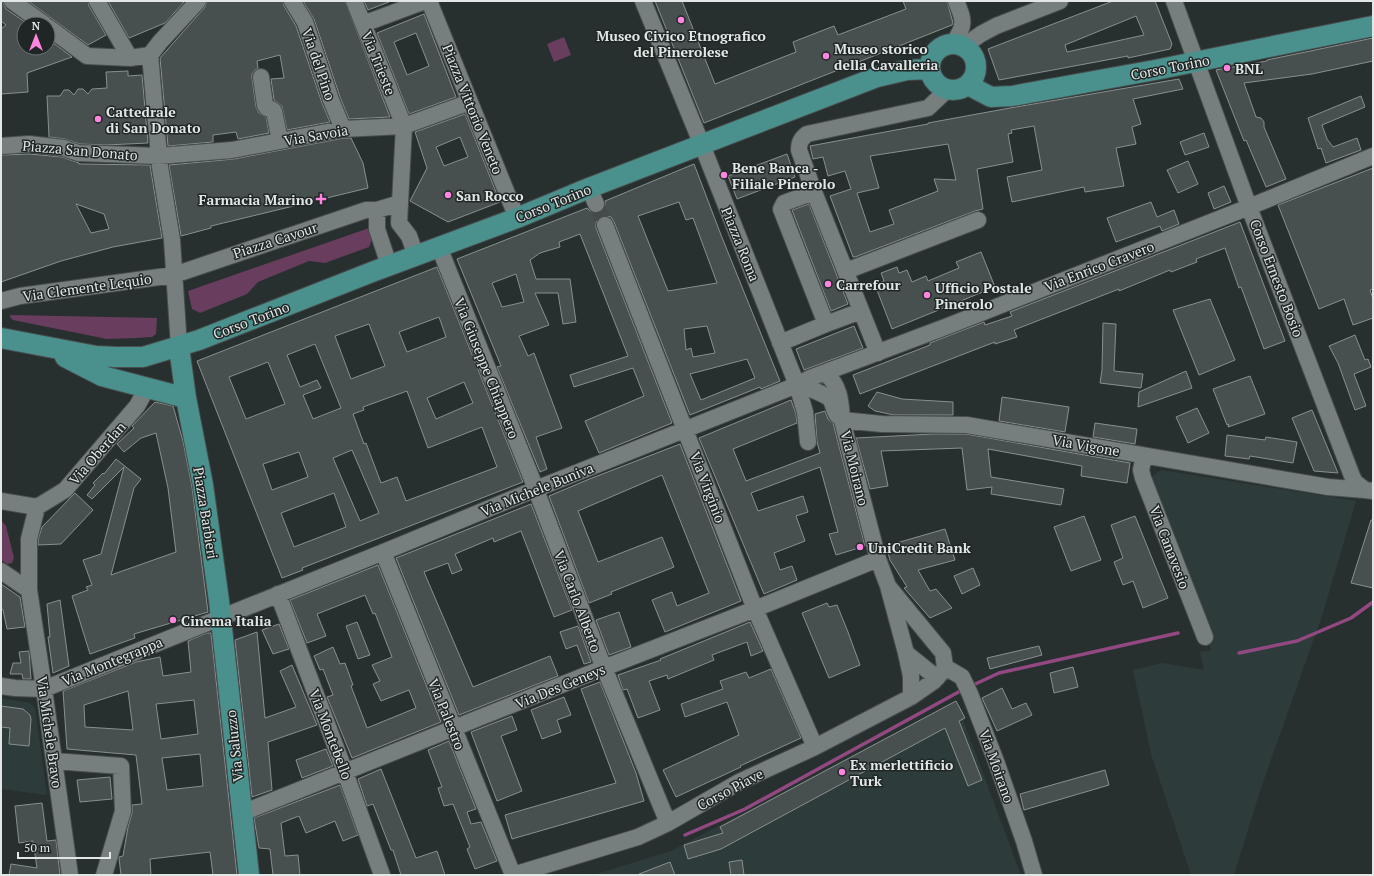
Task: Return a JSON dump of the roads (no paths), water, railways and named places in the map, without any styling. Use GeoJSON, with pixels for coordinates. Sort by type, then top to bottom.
{"type":"FeatureCollection","features":[{"type":"Feature","properties":{"kind":"main road","name":"Corso Torino"},"geometry":{"type":"LineString","coordinates":[[968,85],[991,97],[1012,96],[1373,26]]}},
{"type":"Feature","properties":{"kind":"main road"},"geometry":{"type":"LineString","coordinates":[[945,45],[958,45],[970,51],[974,57],[976,72],[973,79],[962,89],[954,91],[947,90],[935,83],[929,69],[930,62],[938,49],[945,45]]}},
{"type":"Feature","properties":{"kind":"main road","name":"Corso Torino"},"geometry":{"type":"LineString","coordinates":[[179,347],[206,338],[389,265],[517,218],[593,196],[702,144],[877,77],[907,70],[929,69]]}},
{"type":"Feature","properties":{"kind":"main road"},"geometry":{"type":"LineString","coordinates":[[1,338],[96,356],[143,357],[179,347]]}},
{"type":"Feature","properties":{"kind":"main road"},"geometry":{"type":"LineString","coordinates":[[42,346],[102,376],[186,398]]}},
{"type":"Feature","properties":{"kind":"main road","name":"Piazza Barbieri"},"geometry":{"type":"LineString","coordinates":[[179,347],[186,398],[203,485],[220,618]]}},
{"type":"Feature","properties":{"kind":"main road","name":"Via Saluzzo"},"geometry":{"type":"LineString","coordinates":[[220,618],[249,875]]}},
{"type":"Feature","properties":{"kind":"street"},"geometry":{"type":"LineString","coordinates":[[12,1],[33,16]]}},
{"type":"Feature","properties":{"kind":"street"},"geometry":{"type":"LineString","coordinates":[[97,1],[130,58]]}},
{"type":"Feature","properties":{"kind":"street"},"geometry":{"type":"LineString","coordinates":[[179,347],[176,328],[172,240],[158,156],[150,55],[198,1]]}},
{"type":"Feature","properties":{"kind":"street","name":"Via del Pino"},"geometry":{"type":"LineString","coordinates":[[292,1],[305,22],[331,100],[343,129]]}},
{"type":"Feature","properties":{"kind":"street","name":"Via Trieste"},"geometry":{"type":"LineString","coordinates":[[354,1],[404,126]]}},
{"type":"Feature","properties":{"kind":"street"},"geometry":{"type":"LineString","coordinates":[[363,24],[425,1]]}},
{"type":"Feature","properties":{"kind":"street","name":"Piazza Vittorio Veneto"},"geometry":{"type":"LineString","coordinates":[[429,1],[517,218]]}},
{"type":"Feature","properties":{"kind":"street"},"geometry":{"type":"LineString","coordinates":[[643,1],[702,144]]}},
{"type":"Feature","properties":{"kind":"street"},"geometry":{"type":"LineString","coordinates":[[956,1],[963,24],[958,45]]}},
{"type":"Feature","properties":{"kind":"street"},"geometry":{"type":"LineString","coordinates":[[958,45],[996,26],[1060,1]]}},
{"type":"Feature","properties":{"kind":"street","name":"Corso Ernesto Bosio"},"geometry":{"type":"LineString","coordinates":[[1174,1],[1352,476],[1355,482],[1369,490]]}},
{"type":"Feature","properties":{"kind":"street"},"geometry":{"type":"LineString","coordinates":[[56,33],[87,56],[130,58],[150,55]]}},
{"type":"Feature","properties":{"kind":"street"},"geometry":{"type":"LineString","coordinates":[[262,77],[265,104],[267,108],[274,111],[280,141]]}},
{"type":"Feature","properties":{"kind":"street"},"geometry":{"type":"LineString","coordinates":[[878,352],[814,192],[799,150],[800,140],[807,134],[928,108],[947,90]]}},
{"type":"Feature","properties":{"kind":"street","name":"Via Savoia"},"geometry":{"type":"LineString","coordinates":[[158,156],[232,150],[343,129],[404,126],[470,102]]}},
{"type":"Feature","properties":{"kind":"street"},"geometry":{"type":"LineString","coordinates":[[399,223],[404,126]]}},
{"type":"Feature","properties":{"kind":"street","name":"Piazza San Donato"},"geometry":{"type":"LineString","coordinates":[[1,146],[30,144],[64,148],[78,153],[158,156]]}},
{"type":"Feature","properties":{"kind":"street","name":"Piazza Roma"},"geometry":{"type":"LineString","coordinates":[[702,144],[797,385]]}},
{"type":"Feature","properties":{"kind":"street","name":"Via Enrico Cravero"},"geometry":{"type":"LineString","coordinates":[[824,373],[948,326],[1250,207],[1373,156]]}},
{"type":"Feature","properties":{"kind":"street"},"geometry":{"type":"LineString","coordinates":[[814,192],[784,203],[781,209],[826,324]]}},
{"type":"Feature","properties":{"kind":"street","name":"Piazza Cavour"},"geometry":{"type":"LineString","coordinates":[[174,275],[366,210],[377,210],[400,203]]}},
{"type":"Feature","properties":{"kind":"street"},"geometry":{"type":"LineString","coordinates":[[377,210],[385,219],[399,223],[409,236],[416,256]]}},
{"type":"Feature","properties":{"kind":"street"},"geometry":{"type":"LineString","coordinates":[[377,210],[377,229],[389,265]]}},
{"type":"Feature","properties":{"kind":"street"},"geometry":{"type":"LineString","coordinates":[[846,271],[978,220]]}},
{"type":"Feature","properties":{"kind":"street","name":"Via Virginio"},"geometry":{"type":"LineString","coordinates":[[606,225],[755,609],[816,747]]}},
{"type":"Feature","properties":{"kind":"street","name":"Via Giuseppe Chiappero"},"geometry":{"type":"LineString","coordinates":[[439,247],[536,489]]}},
{"type":"Feature","properties":{"kind":"street","name":"Via Clemente Lequio"},"geometry":{"type":"LineString","coordinates":[[1,301],[20,296],[174,275]]}},
{"type":"Feature","properties":{"kind":"street"},"geometry":{"type":"LineString","coordinates":[[780,343],[861,311]]}},
{"type":"Feature","properties":{"kind":"street"},"geometry":{"type":"LineString","coordinates":[[797,385],[801,389],[812,389],[824,395],[824,373]]}},
{"type":"Feature","properties":{"kind":"street","name":"Via Michele Buniva"},"geometry":{"type":"LineString","coordinates":[[278,594],[824,373]]}},
{"type":"Feature","properties":{"kind":"street","name":"Via Moirano"},"geometry":{"type":"LineString","coordinates":[[824,373],[831,377],[838,391],[842,420],[878,559],[888,586],[906,653],[911,676],[911,696]]}},
{"type":"Feature","properties":{"kind":"street"},"geometry":{"type":"LineString","coordinates":[[797,385],[805,412],[808,442]]}},
{"type":"Feature","properties":{"kind":"street","name":"Via Oberdan"},"geometry":{"type":"LineString","coordinates":[[37,507],[65,490],[137,406],[147,388]]}},
{"type":"Feature","properties":{"kind":"street","name":"Via Moirano"},"geometry":{"type":"LineString","coordinates":[[824,395],[831,399],[835,413],[842,420]]}},
{"type":"Feature","properties":{"kind":"street","name":"Via Vigone"},"geometry":{"type":"LineString","coordinates":[[842,420],[882,424],[967,425],[1328,487],[1369,490]]}},
{"type":"Feature","properties":{"kind":"street","name":"Via Canavesio"},"geometry":{"type":"LineString","coordinates":[[1144,456],[1141,470],[1143,478],[1205,637]]}},
{"type":"Feature","properties":{"kind":"street"},"geometry":{"type":"LineString","coordinates":[[1328,487],[1341,484],[1352,476]]}},
{"type":"Feature","properties":{"kind":"street","name":"Via Carlo Alberto"},"geometry":{"type":"LineString","coordinates":[[536,489],[604,668],[668,823]]}},
{"type":"Feature","properties":{"kind":"street"},"geometry":{"type":"LineString","coordinates":[[1,501],[37,507]]}},
{"type":"Feature","properties":{"kind":"street","name":"Via Michele Bravo"},"geometry":{"type":"LineString","coordinates":[[37,507],[29,539],[29,590],[70,875]]}},
{"type":"Feature","properties":{"kind":"street","name":"Via Palestro"},"geometry":{"type":"LineString","coordinates":[[383,552],[513,875]]}},
{"type":"Feature","properties":{"kind":"street","name":"Via Des Geneys"},"geometry":{"type":"LineString","coordinates":[[242,813],[878,559]]}},
{"type":"Feature","properties":{"kind":"street"},"geometry":{"type":"LineString","coordinates":[[1,571],[29,590]]}},
{"type":"Feature","properties":{"kind":"street","name":"Via Moirano"},"geometry":{"type":"LineString","coordinates":[[888,586],[943,653],[941,673]]}},
{"type":"Feature","properties":{"kind":"street"},"geometry":{"type":"LineString","coordinates":[[220,618],[278,594]]}},
{"type":"Feature","properties":{"kind":"street","name":"Via Montebello"},"geometry":{"type":"LineString","coordinates":[[278,594],[346,772],[382,875]]}},
{"type":"Feature","properties":{"kind":"street","name":"Via Montegrappa"},"geometry":{"type":"LineString","coordinates":[[1,686],[15,688],[44,688],[220,618]]}},
{"type":"Feature","properties":{"kind":"street","name":"Via Moirano"},"geometry":{"type":"LineString","coordinates":[[906,653],[941,673],[962,677],[1000,771],[1034,875]]}},
{"type":"Feature","properties":{"kind":"street","name":"Corso Piave"},"geometry":{"type":"LineString","coordinates":[[513,875],[638,837],[668,823],[739,782],[816,747],[911,696],[941,673]]}},
{"type":"Feature","properties":{"kind":"street"},"geometry":{"type":"LineString","coordinates":[[54,761],[121,766],[123,811],[104,875]]}},
{"type":"Feature","properties":{"kind":"waterway"},"geometry":{"type":"LineString","coordinates":[[1239,653],[1297,641],[1351,618],[1373,602]]}},
{"type":"Feature","properties":{"kind":"waterway"},"geometry":{"type":"LineString","coordinates":[[971,686],[999,673],[1178,633]]}},
{"type":"Feature","properties":{"kind":"waterway"},"geometry":{"type":"LineString","coordinates":[[685,835],[745,809],[964,689]]}},
{"type":"Feature","properties":{"kind":"tunnel"},"geometry":{"type":"LineString","coordinates":[[596,204],[605,225]]}},
{"type":"Feature","properties":{"kind":"place","name":"Museo Civico Etnografico del Pinerolese"},"geometry":{"type":"Point","coordinates":[681,20]}},
{"type":"Feature","properties":{"kind":"place","name":"Museo storico della Cavalleria"},"geometry":{"type":"Point","coordinates":[826,56]}},
{"type":"Feature","properties":{"kind":"place","name":"BNL"},"geometry":{"type":"Point","coordinates":[1227,68]}},
{"type":"Feature","properties":{"kind":"place","name":"Cattedrale di San Donato"},"geometry":{"type":"Point","coordinates":[98,119]}},
{"type":"Feature","properties":{"kind":"place","name":"Bene Banca - Filiale Pinerolo"},"geometry":{"type":"Point","coordinates":[724,175]}},
{"type":"Feature","properties":{"kind":"place","name":"San Rocco"},"geometry":{"type":"Point","coordinates":[448,195]}},
{"type":"Feature","properties":{"kind":"place","name":"Farmacia Marino"},"geometry":{"type":"Point","coordinates":[321,199]}},
{"type":"Feature","properties":{"kind":"place","name":"Carrefour"},"geometry":{"type":"Point","coordinates":[828,284]}},
{"type":"Feature","properties":{"kind":"place","name":"Ufficio Postale Pinerolo"},"geometry":{"type":"Point","coordinates":[927,295]}},
{"type":"Feature","properties":{"kind":"place","name":"UniCredit Bank"},"geometry":{"type":"Point","coordinates":[860,547]}},
{"type":"Feature","properties":{"kind":"place","name":"Cinema Italia"},"geometry":{"type":"Point","coordinates":[173,620]}},
{"type":"Feature","properties":{"kind":"place","name":"Ex merlettificio Turk"},"geometry":{"type":"Point","coordinates":[842,772]}}]}
